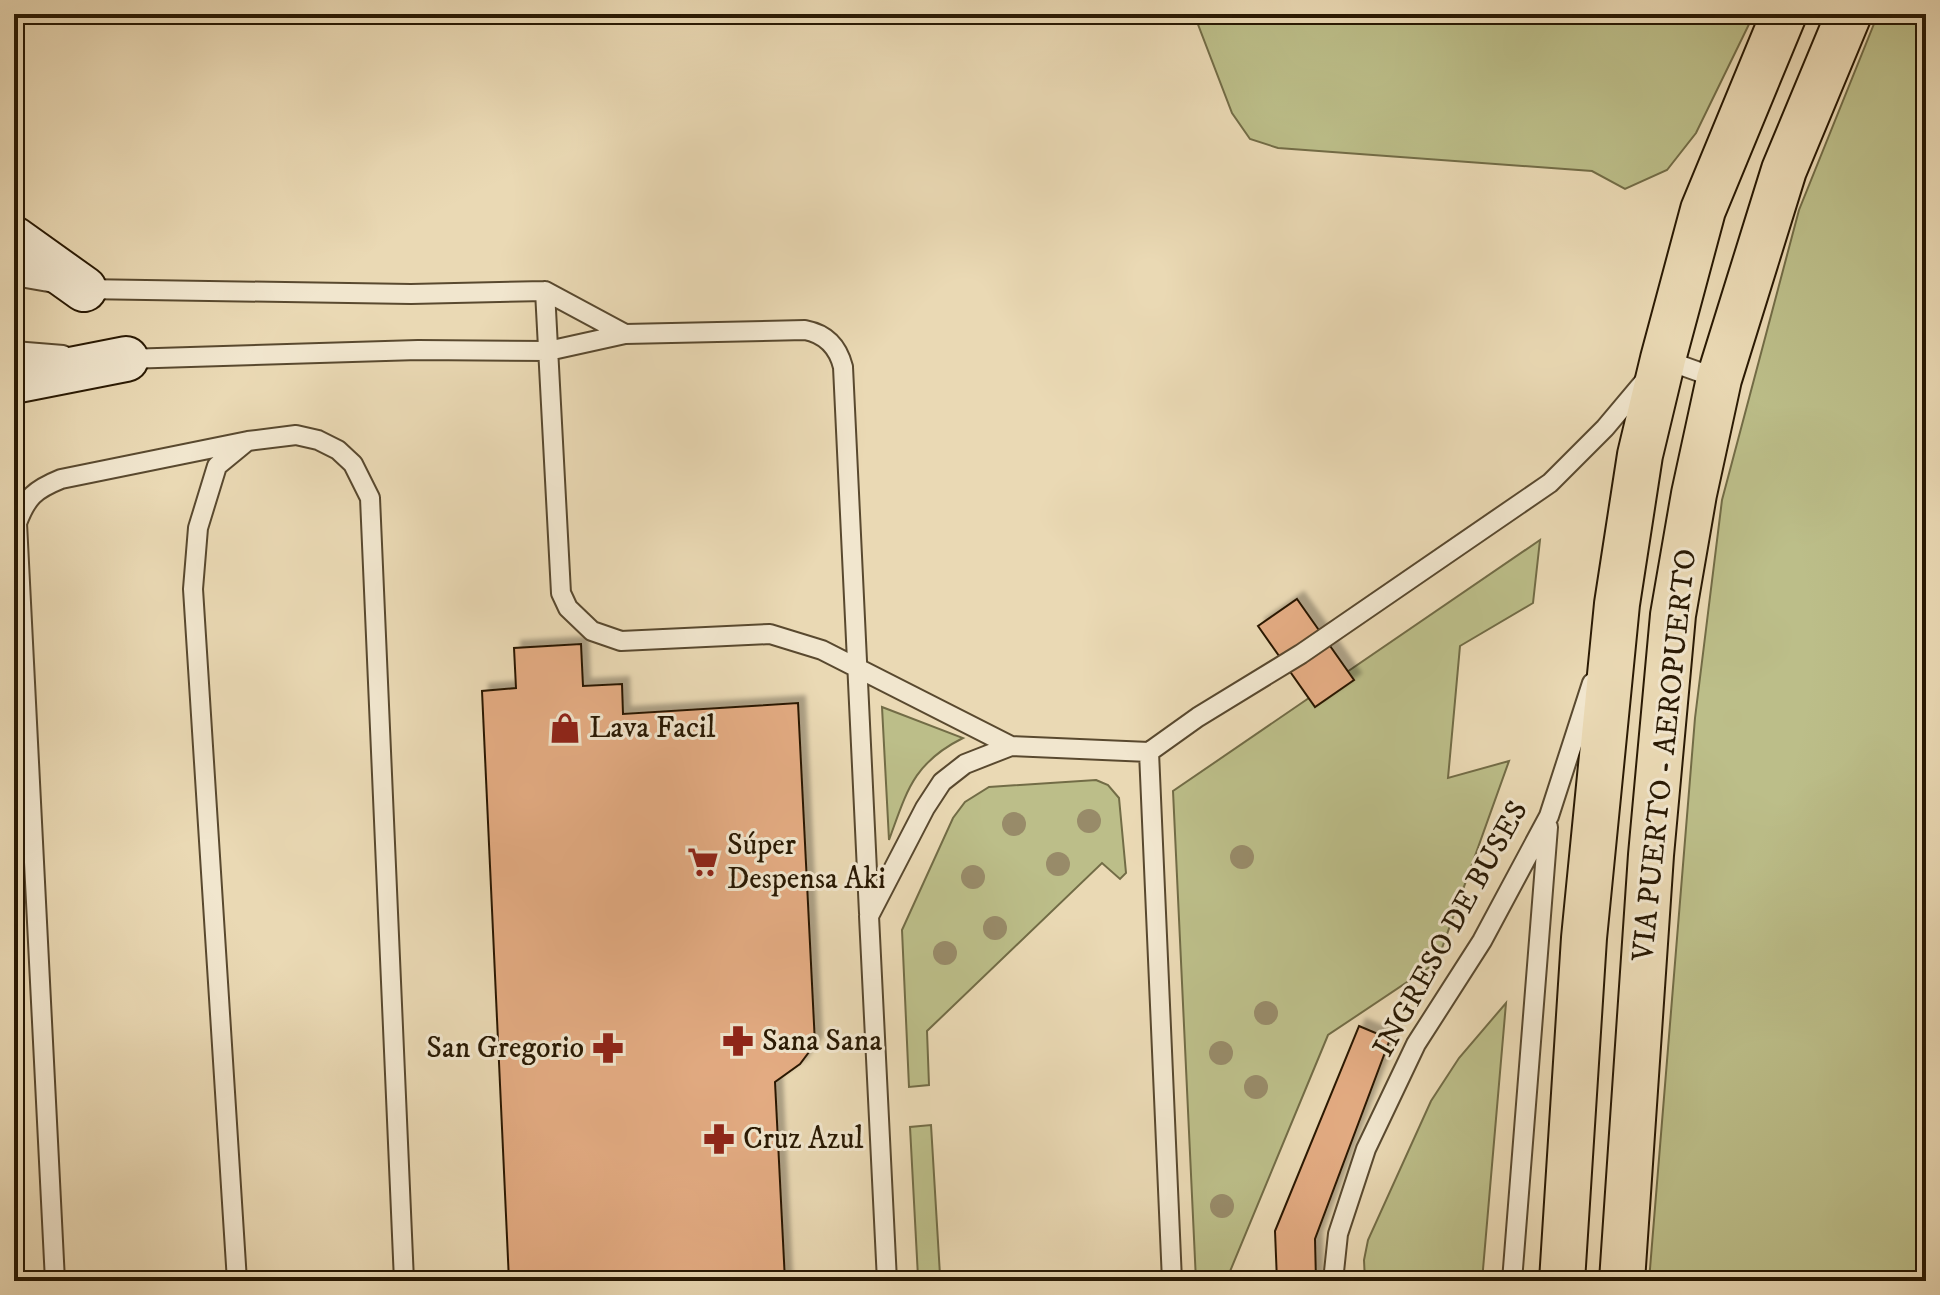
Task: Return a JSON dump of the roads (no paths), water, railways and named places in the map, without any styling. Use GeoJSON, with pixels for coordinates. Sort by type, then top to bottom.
{"type":"FeatureCollection","features":[{"type":"Feature","properties":{"kind":"main road","name":"VIA PUERTO - AEROPUERTO"},"geometry":{"type":"LineString","coordinates":[[1562,1281],[1584,938],[1617,604],[1640,455],[1703,210],[1784,14]]}},
{"type":"Feature","properties":{"kind":"main road","name":"VIA PUERTO - AEROPUERTO"},"geometry":{"type":"LineString","coordinates":[[1622,1281],[1651,855],[1673,615],[1694,494],[1719,379],[1784,170],[1849,14]]}},
{"type":"Feature","properties":{"kind":"main road"},"geometry":{"type":"LineString","coordinates":[[14,239],[84,289]]}},
{"type":"Feature","properties":{"kind":"main road"},"geometry":{"type":"LineString","coordinates":[[14,381],[126,359]]}},
{"type":"Feature","properties":{"kind":"lane"},"geometry":{"type":"LineString","coordinates":[[14,276],[84,289],[411,294],[545,291],[625,334]]}},
{"type":"Feature","properties":{"kind":"lane"},"geometry":{"type":"LineString","coordinates":[[545,291],[561,593],[568,608],[580,621],[592,631],[621,641],[770,634],[806,643],[1011,746]]}},
{"type":"Feature","properties":{"kind":"lane"},"geometry":{"type":"LineString","coordinates":[[14,351],[126,359],[418,350],[548,351],[625,334],[805,330],[816,332],[832,344],[843,367],[887,1281]]}},
{"type":"Feature","properties":{"kind":"lane"},"geometry":{"type":"LineString","coordinates":[[869,916],[925,808],[942,782],[965,764],[1011,746],[1149,752],[1198,717],[1301,654],[1550,483],[1605,428],[1663,359],[1719,379]]}},
{"type":"Feature","properties":{"kind":"lane"},"geometry":{"type":"LineString","coordinates":[[55,1281],[17,523],[24,504],[38,488],[61,479],[248,441],[296,435],[318,440],[338,450],[353,464],[370,498],[404,1281]]}},
{"type":"Feature","properties":{"kind":"lane"},"geometry":{"type":"LineString","coordinates":[[237,1281],[193,589],[198,528],[217,466],[248,441]]}},
{"type":"Feature","properties":{"kind":"lane","name":"INGRESO DE BUSES"},"geometry":{"type":"LineString","coordinates":[[1333,1281],[1338,1234],[1366,1149],[1416,1044],[1482,941],[1549,816],[1617,604]]}},
{"type":"Feature","properties":{"kind":"lane"},"geometry":{"type":"LineString","coordinates":[[1149,752],[1172,1281]]}},
{"type":"Feature","properties":{"kind":"lane"},"geometry":{"type":"LineString","coordinates":[[1512,1281],[1549,816]]}},
{"type":"Feature","properties":{"kind":"place","name":"Lava Facil"},"geometry":{"type":"Point","coordinates":[565,728]}},
{"type":"Feature","properties":{"kind":"place","name":"Súper Despensa Aki"},"geometry":{"type":"Point","coordinates":[703,862]}},
{"type":"Feature","properties":{"kind":"place","name":"Sana Sana"},"geometry":{"type":"Point","coordinates":[738,1041]}},
{"type":"Feature","properties":{"kind":"place","name":"San Gregorio"},"geometry":{"type":"Point","coordinates":[608,1048]}},
{"type":"Feature","properties":{"kind":"place","name":"Cruz Azul"},"geometry":{"type":"Point","coordinates":[719,1139]}}]}
